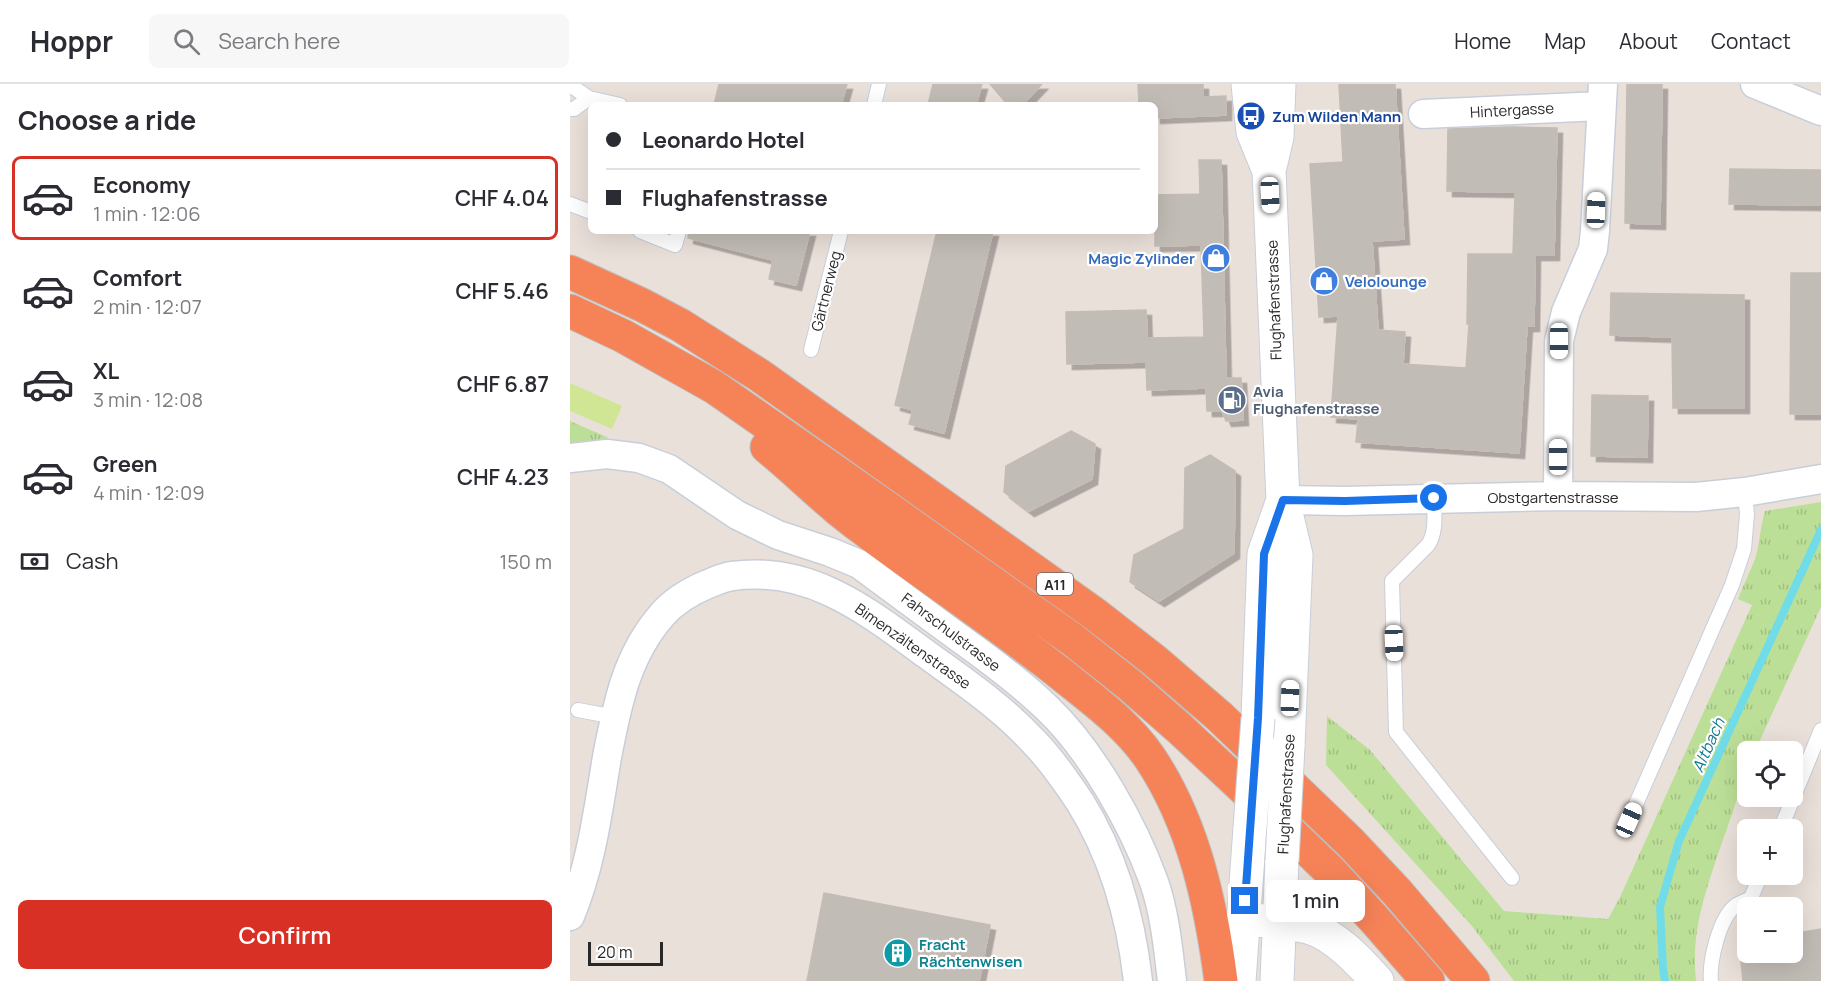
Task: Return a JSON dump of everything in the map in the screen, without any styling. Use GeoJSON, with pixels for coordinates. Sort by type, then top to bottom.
{"type":"FeatureCollection","features":[{"type":"Feature","properties":{"kind":"highway","name":"A11"},"geometry":{"type":"LineString","coordinates":[[570,272],[622,295],[680,325],[759,375],[1020,559],[1155,661],[1220,717],[1350,842],[1473,981]]}},
{"type":"Feature","properties":{"kind":"highway","name":"A11"},"geometry":{"type":"LineString","coordinates":[[570,311],[623,336],[714,387],[1073,640],[1131,686],[1196,744],[1330,871],[1428,981]]}},
{"type":"Feature","properties":{"kind":"highway"},"geometry":{"type":"LineString","coordinates":[[623,336],[773,452],[834,506],[1062,675],[1120,722],[1151,759],[1179,810],[1191,842],[1208,904],[1221,981]]}},
{"type":"Feature","properties":{"kind":"main road","name":"Flughafenstrasse"},"geometry":{"type":"LineString","coordinates":[[1248,84],[1253,132],[1269,171]]}},
{"type":"Feature","properties":{"kind":"main road","name":"Flughafenstrasse"},"geometry":{"type":"LineString","coordinates":[[1276,981],[1296,555],[1283,500],[1269,171],[1277,137],[1279,84]]}},
{"type":"Feature","properties":{"kind":"main road","name":"Flughafenstrasse"},"geometry":{"type":"LineString","coordinates":[[1239,981],[1258,718],[1264,554],[1283,500]]}},
{"type":"Feature","properties":{"kind":"main road"},"geometry":{"type":"LineString","coordinates":[[1243,919],[1279,922],[1309,928],[1328,936],[1350,953],[1377,981]]}},
{"type":"Feature","properties":{"kind":"street"},"geometry":{"type":"LineString","coordinates":[[1755,84],[1821,111]]}},
{"type":"Feature","properties":{"kind":"street"},"geometry":{"type":"LineString","coordinates":[[1558,496],[1559,341],[1566,312],[1593,249],[1596,231],[1602,95]]}},
{"type":"Feature","properties":{"kind":"street","name":"Hintergasse"},"geometry":{"type":"LineString","coordinates":[[1423,114],[1602,95]]}},
{"type":"Feature","properties":{"kind":"street","name":"Fahrschulstrasse"},"geometry":{"type":"LineString","coordinates":[[570,458],[607,454],[639,458],[669,469],[737,515],[778,535],[859,564],[1021,684],[1070,733],[1108,789],[1133,833],[1154,883],[1166,927],[1172,981]]}},
{"type":"Feature","properties":{"kind":"street","name":"Obstgartenstrasse"},"geometry":{"type":"LineString","coordinates":[[1283,500],[1345,501],[1558,496],[1696,497],[1745,492],[1820,479]]}},
{"type":"Feature","properties":{"kind":"street","name":"Bimenzältenstrasse"},"geometry":{"type":"LineString","coordinates":[[570,916],[580,894],[587,867],[615,717],[625,678],[643,641],[663,614],[691,591],[730,576],[770,574],[815,584],[868,612],[1009,717],[1040,749],[1074,794],[1096,830],[1120,894],[1129,926],[1138,981]]}},
{"type":"Feature","properties":{"kind":"lane"},"geometry":{"type":"LineString","coordinates":[[875,102],[879,84]]}},
{"type":"Feature","properties":{"kind":"lane"},"geometry":{"type":"LineString","coordinates":[[570,85],[589,98],[607,102]]}},
{"type":"Feature","properties":{"kind":"lane"},"geometry":{"type":"LineString","coordinates":[[570,108],[574,110],[589,98]]}},
{"type":"Feature","properties":{"kind":"lane"},"geometry":{"type":"LineString","coordinates":[[570,204],[588,211]]}},
{"type":"Feature","properties":{"kind":"lane"},"geometry":{"type":"LineString","coordinates":[[648,234],[675,244],[678,234]]}},
{"type":"Feature","properties":{"kind":"lane","name":"Gärtnerweg"},"geometry":{"type":"LineString","coordinates":[[811,350],[840,234]]}},
{"type":"Feature","properties":{"kind":"lane"},"geometry":{"type":"LineString","coordinates":[[1629,820],[1732,585],[1744,549],[1748,514],[1745,492]]}},
{"type":"Feature","properties":{"kind":"lane"},"geometry":{"type":"LineString","coordinates":[[1434,498],[1435,531],[1433,538],[1392,581],[1396,732],[1512,878]]}},
{"type":"Feature","properties":{"kind":"lane"},"geometry":{"type":"LineString","coordinates":[[578,710],[615,717]]}},
{"type":"Feature","properties":{"kind":"lane"},"geometry":{"type":"LineString","coordinates":[[1785,819],[1821,730]]}},
{"type":"Feature","properties":{"kind":"lane"},"geometry":{"type":"LineString","coordinates":[[1711,981],[1713,953],[1721,927],[1734,907],[1751,898],[1756,885]]}},
{"type":"Feature","properties":{"kind":"green space"},"geometry":{"type":"Polygon","coordinates":[[[570,383],[622,406],[612,429],[570,411],[570,383]]]}},
{"type":"Feature","properties":{"kind":"green space"},"geometry":{"type":"Polygon","coordinates":[[[570,421],[609,438],[570,446],[570,421]]]}},
{"type":"Feature","properties":{"kind":"green space"},"geometry":{"type":"Polygon","coordinates":[[[1821,502],[1821,607],[1760,741],[1737,741],[1737,799],[1700,915],[1695,946],[1696,981],[1514,981],[1471,925],[1326,765],[1327,716],[1370,750],[1504,911],[1608,919],[1752,605],[1738,599],[1755,559],[1765,511],[1821,502]]]}},
{"type":"Feature","properties":{"kind":"building"},"geometry":{"type":"Polygon","coordinates":[[[719,84],[847,84],[842,102],[715,102],[719,84]]]}},
{"type":"Feature","properties":{"kind":"building"},"geometry":{"type":"Polygon","coordinates":[[[933,84],[982,84],[977,102],[929,102],[933,84]]]}},
{"type":"Feature","properties":{"kind":"building"},"geometry":{"type":"Polygon","coordinates":[[[990,84],[1042,84],[1025,102],[1005,102],[990,84]]]}},
{"type":"Feature","properties":{"kind":"building"},"geometry":{"type":"Polygon","coordinates":[[[1138,84],[1203,84],[1203,97],[1226,96],[1226,115],[1158,118],[1158,102],[1139,102],[1138,84]]]}},
{"type":"Feature","properties":{"kind":"building"},"geometry":{"type":"Polygon","coordinates":[[[1339,84],[1395,84],[1404,239],[1372,241],[1378,330],[1405,332],[1403,364],[1466,368],[1469,324],[1467,324],[1468,254],[1513,254],[1515,192],[1447,191],[1448,129],[1557,128],[1554,255],[1535,255],[1534,326],[1527,326],[1519,453],[1356,442],[1358,419],[1331,417],[1338,316],[1319,317],[1310,164],[1343,162],[1339,84]]]}},
{"type":"Feature","properties":{"kind":"building"},"geometry":{"type":"Polygon","coordinates":[[[1627,84],[1662,84],[1660,224],[1625,223],[1627,84]]]}},
{"type":"Feature","properties":{"kind":"building"},"geometry":{"type":"Polygon","coordinates":[[[1199,160],[1221,160],[1226,378],[1241,378],[1243,420],[1226,421],[1222,411],[1207,411],[1206,388],[1147,390],[1146,362],[1067,364],[1066,312],[1146,310],[1147,338],[1204,337],[1201,245],[1155,246],[1155,234],[1158,234],[1158,195],[1200,194],[1199,160]]]}},
{"type":"Feature","properties":{"kind":"building"},"geometry":{"type":"Polygon","coordinates":[[[1730,169],[1821,170],[1821,205],[1729,204],[1730,169]]]}},
{"type":"Feature","properties":{"kind":"building"},"geometry":{"type":"Polygon","coordinates":[[[689,234],[809,234],[796,285],[769,279],[773,260],[688,238],[689,234]]]}},
{"type":"Feature","properties":{"kind":"building"},"geometry":{"type":"Polygon","coordinates":[[[936,234],[992,234],[944,433],[909,424],[913,410],[895,405],[936,234]]]}},
{"type":"Feature","properties":{"kind":"building"},"geometry":{"type":"Polygon","coordinates":[[[1791,273],[1821,273],[1821,414],[1790,414],[1791,273]]]}},
{"type":"Feature","properties":{"kind":"building"},"geometry":{"type":"Polygon","coordinates":[[[1611,293],[1744,295],[1744,408],[1673,408],[1672,337],[1610,335],[1611,293]]]}},
{"type":"Feature","properties":{"kind":"building"},"geometry":{"type":"Polygon","coordinates":[[[1592,395],[1648,396],[1647,457],[1591,456],[1592,395]]]}},
{"type":"Feature","properties":{"kind":"building"},"geometry":{"type":"Polygon","coordinates":[[[1071,431],[1095,444],[1092,479],[1029,511],[1004,492],[1006,466],[1071,431]]]}},
{"type":"Feature","properties":{"kind":"building"},"geometry":{"type":"Polygon","coordinates":[[[1210,455],[1235,471],[1234,553],[1159,601],[1130,582],[1134,555],[1184,529],[1185,468],[1210,455]]]}},
{"type":"Feature","properties":{"kind":"building","name":"Fracht Rächtenwisen"},"geometry":{"type":"Polygon","coordinates":[[[824,893],[990,925],[979,981],[807,981],[824,893]]]}},
{"type":"Feature","properties":{"kind":"building"},"geometry":{"type":"Polygon","coordinates":[[[1821,929],[1821,981],[1743,981],[1741,963],[1803,963],[1803,932],[1821,929]]]}},
{"type":"Feature","properties":{"kind":"waterway","name":"Altbach"},"geometry":{"type":"LineString","coordinates":[[1665,981],[1660,907],[1679,841],[1821,530]]}},
{"type":"Feature","properties":{"kind":"place","name":"Zum Wilden Mann"},"geometry":{"type":"Point","coordinates":[1251,116]}},
{"type":"Feature","properties":{"kind":"place","name":"Magic Zylinder"},"geometry":{"type":"Point","coordinates":[1216,258]}},
{"type":"Feature","properties":{"kind":"place","name":"Velolounge"},"geometry":{"type":"Point","coordinates":[1324,281]}},
{"type":"Feature","properties":{"kind":"place","name":"Avia Flughafenstrasse"},"geometry":{"type":"Point","coordinates":[1232,400]}},
{"type":"Feature","properties":{"kind":"place","name":"Fracht Rächtenwisen"},"geometry":{"type":"Point","coordinates":[898,953]}},
{"type":"Feature","properties":{"kind":"route"},"geometry":{"type":"LineString","coordinates":[[1245,901],[1258,718],[1264,554],[1283,500],[1345,501],[1434,498]]}}]}
